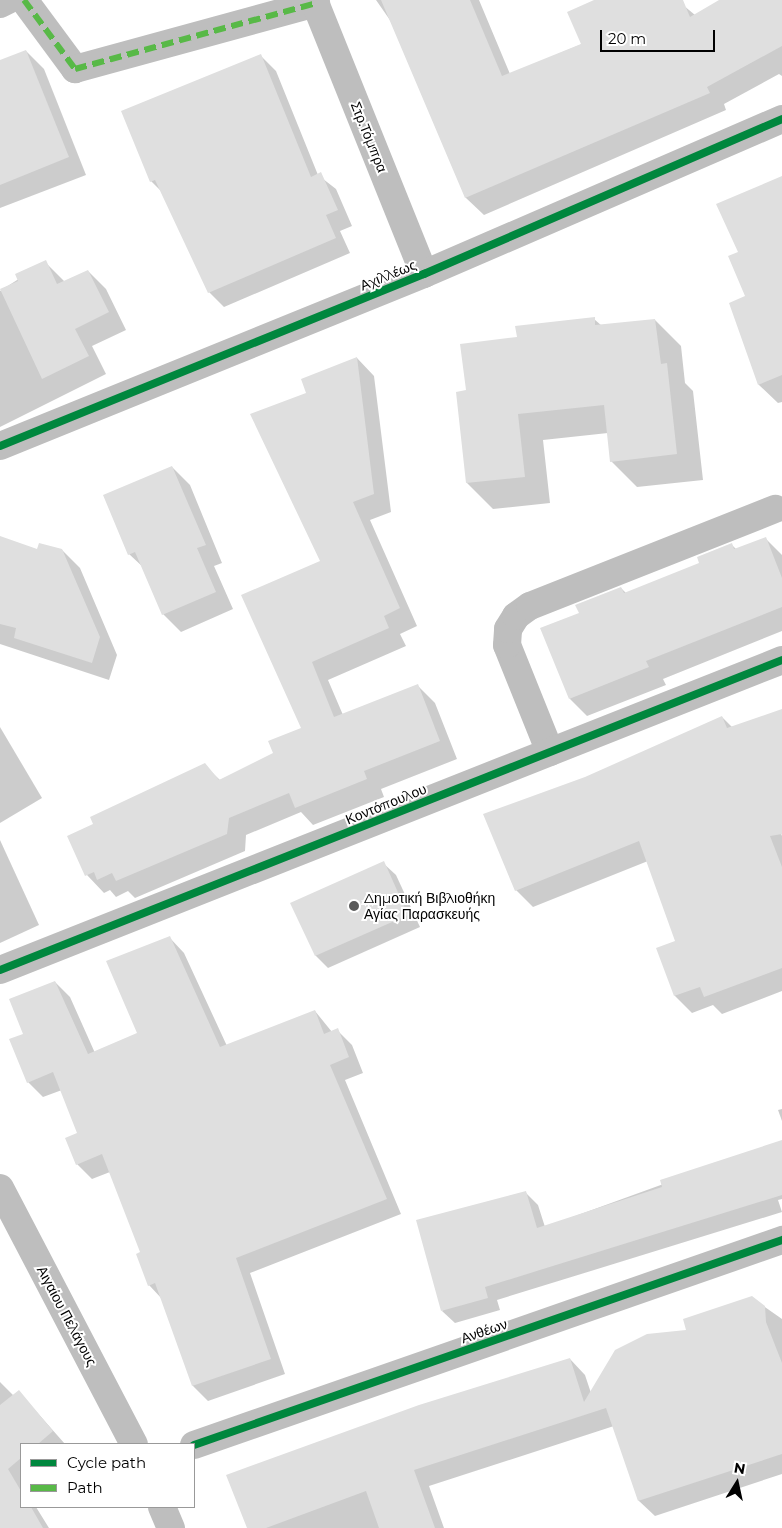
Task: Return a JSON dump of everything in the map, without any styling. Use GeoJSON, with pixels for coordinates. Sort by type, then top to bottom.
{"type":"FeatureCollection","features":[{"type":"Feature","properties":{"kind":"street"},"geometry":{"type":"LineString","coordinates":[[0,4],[8,0]]}},
{"type":"Feature","properties":{"kind":"street"},"geometry":{"type":"LineString","coordinates":[[24,0],[75,70],[315,2]]}},
{"type":"Feature","properties":{"kind":"street","name":"Στρ.Τόμπρα"},"geometry":{"type":"LineString","coordinates":[[315,2],[424,274]]}},
{"type":"Feature","properties":{"kind":"street","name":"Αχιλλέως"},"geometry":{"type":"LineString","coordinates":[[0,446],[424,274],[782,119]]}},
{"type":"Feature","properties":{"kind":"street"},"geometry":{"type":"LineString","coordinates":[[550,752],[507,645],[508,629],[516,616],[530,606],[775,509]]}},
{"type":"Feature","properties":{"kind":"street","name":"Κοντόπουλου"},"geometry":{"type":"LineString","coordinates":[[0,970],[782,660]]}},
{"type":"Feature","properties":{"kind":"street","name":"Αιγαίου Πελάγους"},"geometry":{"type":"LineString","coordinates":[[0,1188],[133,1443]]}},
{"type":"Feature","properties":{"kind":"street","name":"Ανθέων"},"geometry":{"type":"LineString","coordinates":[[195,1445],[782,1240]]}},
{"type":"Feature","properties":{"kind":"street"},"geometry":{"type":"LineString","coordinates":[[162,1508],[172,1528]]}},
{"type":"Feature","properties":{"kind":"building"},"geometry":{"type":"Polygon","coordinates":[[[381,0],[470,0],[502,76],[581,44],[567,12],[594,0],[683,0],[690,17],[719,0],[782,0],[782,46],[707,87],[710,93],[465,198],[381,0]]]}},
{"type":"Feature","properties":{"kind":"building"},"geometry":{"type":"Polygon","coordinates":[[[26,50],[69,157],[0,185],[0,60],[26,50]]]}},
{"type":"Feature","properties":{"kind":"building"},"geometry":{"type":"Polygon","coordinates":[[[261,54],[311,177],[321,172],[338,210],[326,215],[336,238],[208,293],[155,180],[150,182],[121,111],[261,54]]]}},
{"type":"Feature","properties":{"kind":"building"},"geometry":{"type":"Polygon","coordinates":[[[782,176],[782,375],[758,385],[729,303],[745,296],[728,256],[738,252],[716,204],[782,176]]]}},
{"type":"Feature","properties":{"kind":"building"},"geometry":{"type":"Polygon","coordinates":[[[46,260],[57,284],[88,270],[109,312],[75,329],[89,356],[42,379],[0,289],[18,281],[15,274],[46,260]]]}},
{"type":"Feature","properties":{"kind":"building"},"geometry":{"type":"Polygon","coordinates":[[[595,317],[595,325],[655,319],[661,364],[667,363],[677,454],[610,462],[604,405],[518,414],[525,477],[466,483],[456,392],[466,390],[460,344],[517,337],[515,326],[595,317]]]}},
{"type":"Feature","properties":{"kind":"building"},"geometry":{"type":"Polygon","coordinates":[[[357,357],[374,494],[353,502],[400,608],[384,616],[389,628],[312,662],[334,717],[418,684],[440,741],[364,771],[367,779],[295,808],[289,793],[229,818],[227,834],[116,881],[112,873],[97,880],[94,872],[85,876],[67,836],[93,824],[90,817],[205,763],[219,780],[273,753],[268,741],[301,728],[241,595],[320,561],[250,414],[306,393],[301,379],[357,357]]]}},
{"type":"Feature","properties":{"kind":"building"},"geometry":{"type":"Polygon","coordinates":[[[172,466],[206,545],[197,548],[216,592],[162,615],[135,552],[128,555],[103,495],[172,466]]]}},
{"type":"Feature","properties":{"kind":"building"},"geometry":{"type":"Polygon","coordinates":[[[0,536],[37,549],[39,543],[62,549],[100,637],[92,663],[14,638],[16,628],[0,624],[0,536]]]}},
{"type":"Feature","properties":{"kind":"building"},"geometry":{"type":"Polygon","coordinates":[[[766,537],[782,578],[782,607],[646,661],[649,667],[569,699],[540,628],[579,613],[575,605],[621,587],[624,593],[699,563],[697,557],[732,543],[734,549],[766,537]]]}},
{"type":"Feature","properties":{"kind":"building"},"geometry":{"type":"Polygon","coordinates":[[[782,709],[782,834],[770,836],[782,867],[782,968],[704,997],[700,987],[674,996],[656,948],[675,941],[639,841],[515,891],[483,814],[585,777],[722,716],[727,728],[782,709]]]}},
{"type":"Feature","properties":{"kind":"building","name":"Δημοτική Βιβλιοθήκη Αγίας Παρασκευής"},"geometry":{"type":"Polygon","coordinates":[[[384,861],[408,915],[315,956],[290,903],[384,861]]]}},
{"type":"Feature","properties":{"kind":"building"},"geometry":{"type":"Polygon","coordinates":[[[170,936],[220,1047],[315,1010],[324,1034],[338,1028],[349,1057],[330,1065],[387,1199],[236,1258],[271,1359],[192,1386],[155,1283],[148,1286],[136,1254],[140,1252],[102,1154],[76,1165],[65,1138],[77,1133],[53,1072],[27,1083],[9,1039],[23,1034],[9,999],[55,981],[88,1054],[137,1033],[106,961],[170,936]]]}},
{"type":"Feature","properties":{"kind":"building"},"geometry":{"type":"Polygon","coordinates":[[[782,1140],[782,1195],[485,1287],[488,1298],[441,1311],[416,1220],[526,1191],[537,1228],[662,1187],[660,1180],[782,1140]]]}},
{"type":"Feature","properties":{"kind":"building"},"geometry":{"type":"Polygon","coordinates":[[[752,1296],[765,1306],[766,1322],[782,1363],[782,1454],[638,1501],[606,1408],[414,1470],[435,1528],[379,1528],[366,1491],[266,1528],[247,1528],[226,1475],[419,1405],[570,1358],[584,1402],[615,1350],[647,1334],[686,1330],[683,1319],[752,1296]]]}},
{"type":"Feature","properties":{"kind":"building"},"geometry":{"type":"Polygon","coordinates":[[[19,1390],[53,1431],[39,1443],[20,1443],[20,1459],[8,1469],[20,1489],[20,1508],[32,1508],[43,1528],[0,1528],[0,1405],[19,1390]]]}},
{"type":"Feature","properties":{"kind":"marked path"},"geometry":{"type":"LineString","coordinates":[[24,0],[75,69],[316,3]]}},
{"type":"Feature","properties":{"kind":"cycle path"},"geometry":{"type":"LineString","coordinates":[[0,446],[424,274],[782,119]]}},
{"type":"Feature","properties":{"kind":"cycle path"},"geometry":{"type":"LineString","coordinates":[[0,970],[782,660]]}},
{"type":"Feature","properties":{"kind":"cycle path"},"geometry":{"type":"LineString","coordinates":[[195,1445],[782,1240]]}},
{"type":"Feature","properties":{"kind":"place","name":"Δημοτική Βιβλιοθήκη Αγίας Παρασκευής"},"geometry":{"type":"Point","coordinates":[354,906]}}]}
